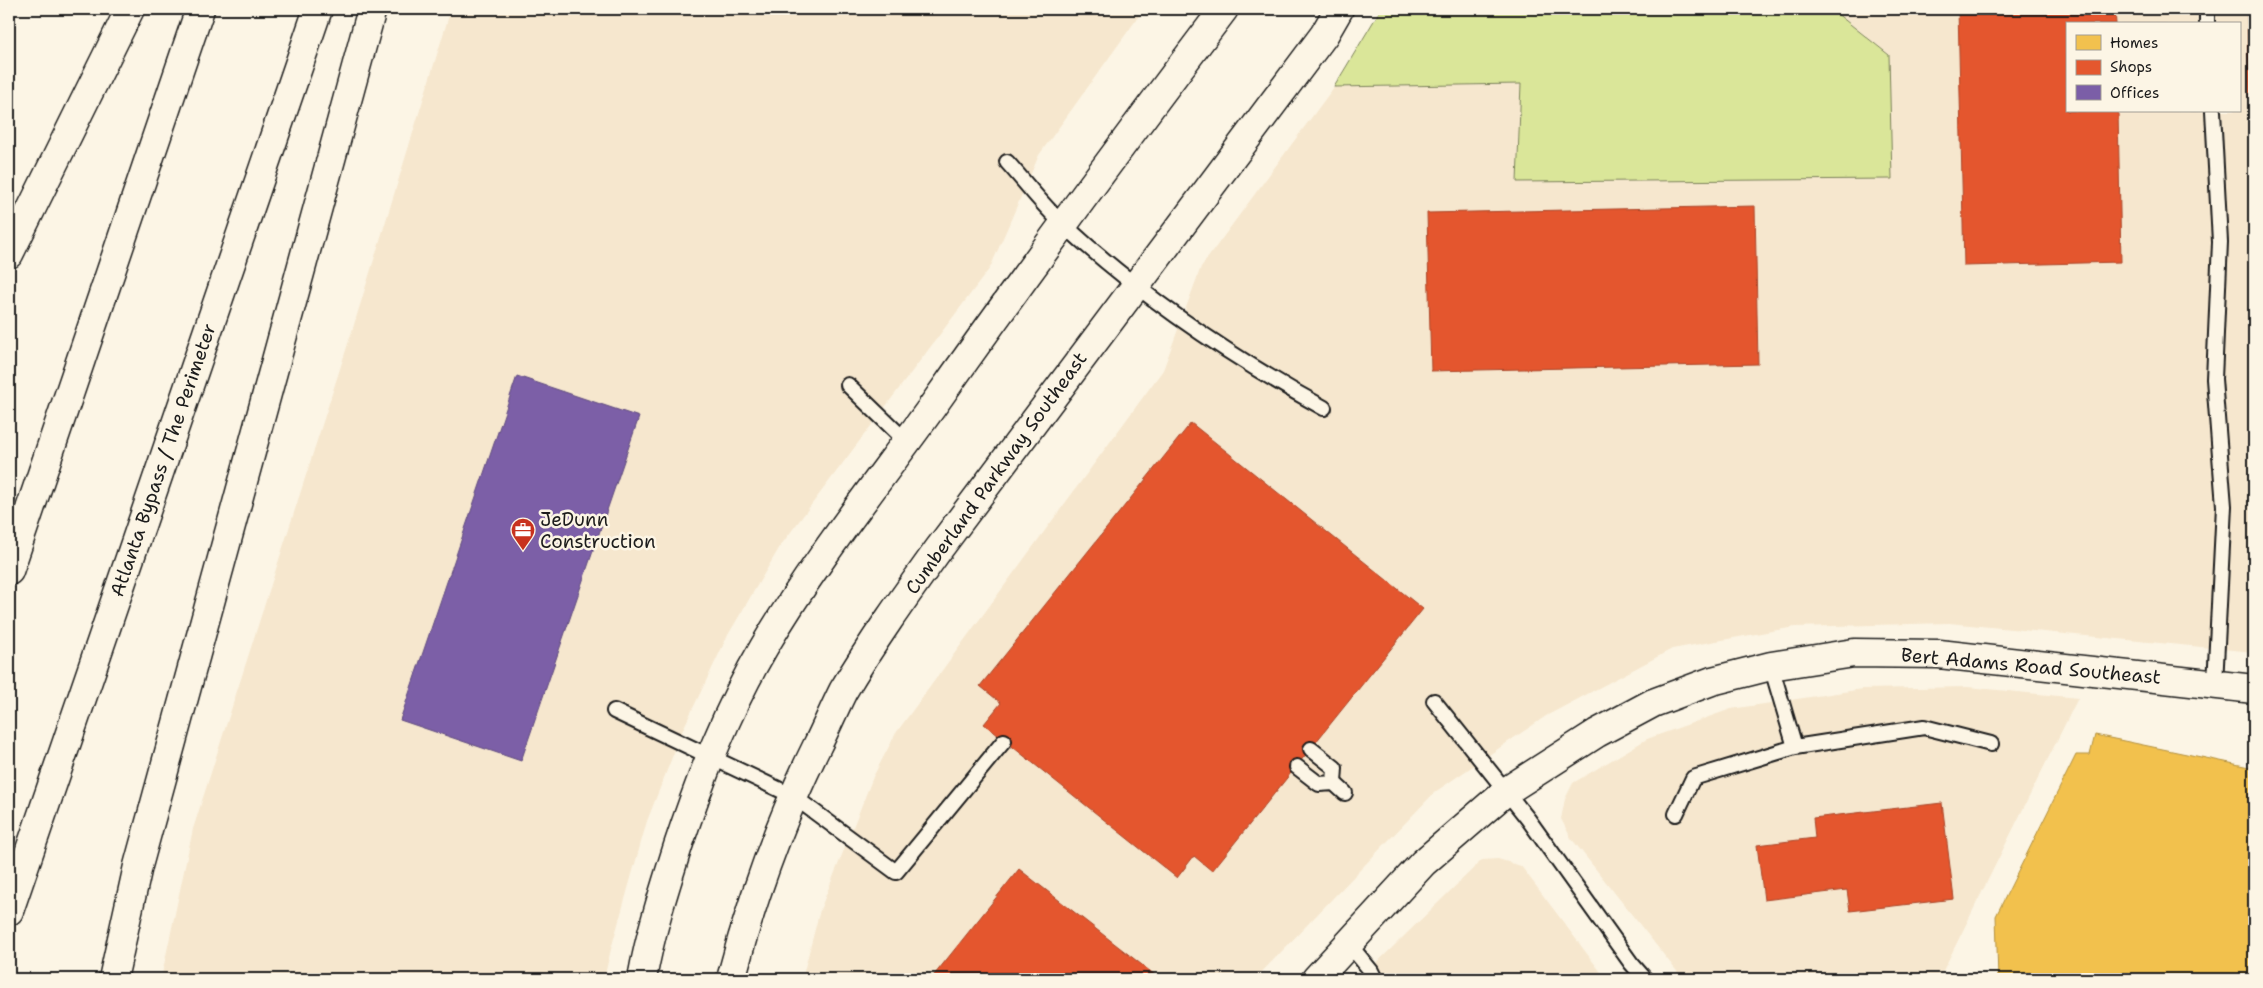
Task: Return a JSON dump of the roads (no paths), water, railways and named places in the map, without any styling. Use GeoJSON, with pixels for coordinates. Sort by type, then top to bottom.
{"type":"FeatureCollection","features":[{"type":"Feature","properties":{"kind":"main road"},"geometry":{"type":"LineString","coordinates":[[9,254],[130,9]]}},
{"type":"Feature","properties":{"kind":"main road"},"geometry":{"type":"LineString","coordinates":[[9,571],[200,9]]}},
{"type":"Feature","properties":{"kind":"main road","name":"Atlanta Bypass / The Perimeter"},"geometry":{"type":"LineString","coordinates":[[9,911],[318,9]]}},
{"type":"Feature","properties":{"kind":"main road"},"geometry":{"type":"LineString","coordinates":[[113,979],[138,866],[372,9]]}},
{"type":"Feature","properties":{"kind":"main road"},"geometry":{"type":"LineString","coordinates":[[642,979],[665,886],[710,755],[736,699],[764,647],[813,570],[907,442],[1062,223],[1224,9]]}},
{"type":"Feature","properties":{"kind":"main road","name":"Cumberland Parkway Southeast"},"geometry":{"type":"LineString","coordinates":[[731,979],[765,865],[793,796],[843,692],[889,620],[938,550],[1324,35],[1339,9]]}},
{"type":"Feature","properties":{"kind":"main road","name":"Bert Adams Road Southeast"},"geometry":{"type":"LineString","coordinates":[[1316,979],[1423,863],[1505,792],[1597,733],[1654,703],[1712,681],[1771,666],[1854,653],[1939,654],[2254,689]]}},
{"type":"Feature","properties":{"kind":"lane"},"geometry":{"type":"LineString","coordinates":[[2207,9],[2208,22]]}},
{"type":"Feature","properties":{"kind":"lane"},"geometry":{"type":"LineString","coordinates":[[2212,112],[2220,242],[2214,379],[2224,506],[2215,684]]}},
{"type":"Feature","properties":{"kind":"lane"},"geometry":{"type":"LineString","coordinates":[[1007,162],[1062,223],[1179,319],[1278,383],[1324,408]]}},
{"type":"Feature","properties":{"kind":"lane"},"geometry":{"type":"LineString","coordinates":[[848,385],[907,442]]}},
{"type":"Feature","properties":{"kind":"lane"},"geometry":{"type":"LineString","coordinates":[[1771,666],[1794,747]]}},
{"type":"Feature","properties":{"kind":"lane"},"geometry":{"type":"LineString","coordinates":[[1434,701],[1528,819],[1631,963],[1645,979]]}},
{"type":"Feature","properties":{"kind":"lane"},"geometry":{"type":"LineString","coordinates":[[614,712],[710,755],[793,796],[896,872],[1004,740]]}},
{"type":"Feature","properties":{"kind":"lane"},"geometry":{"type":"LineString","coordinates":[[1676,814],[1693,778],[1794,747],[1924,728],[1991,744]]}},
{"type":"Feature","properties":{"kind":"lane"},"geometry":{"type":"LineString","coordinates":[[1311,749],[1335,768],[1334,783]]}},
{"type":"Feature","properties":{"kind":"lane"},"geometry":{"type":"LineString","coordinates":[[1297,767],[1319,784],[1334,783],[1345,793]]}},
{"type":"Feature","properties":{"kind":"lane"},"geometry":{"type":"LineString","coordinates":[[1349,944],[1372,971],[1376,979]]}},
{"type":"Feature","properties":{"kind":"place","name":"JeDunn Construction"},"geometry":{"type":"Point","coordinates":[523,551]}}]}
